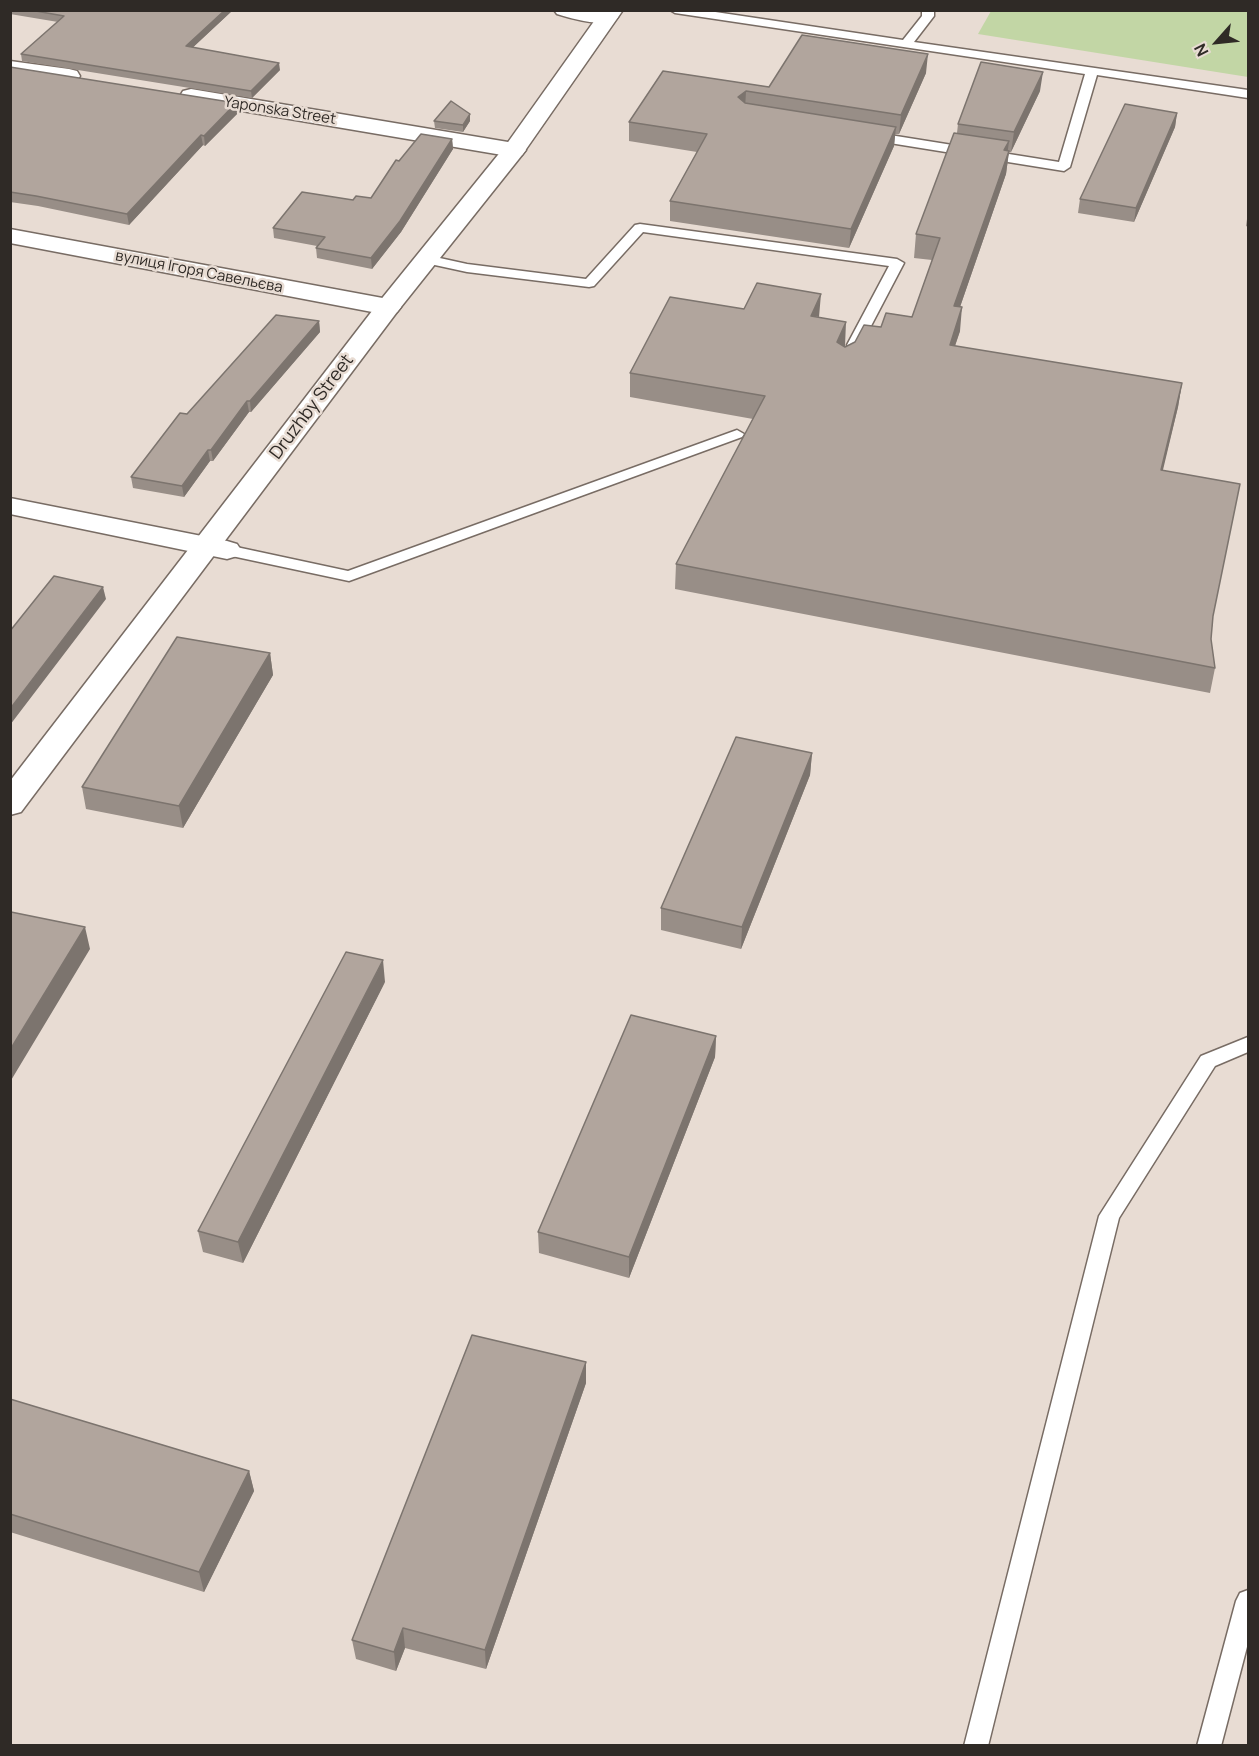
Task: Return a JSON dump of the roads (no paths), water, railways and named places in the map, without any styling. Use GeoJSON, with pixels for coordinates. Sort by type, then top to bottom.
{"type":"FeatureCollection","features":[{"type":"Feature","properties":{"kind":"street"},"geometry":{"type":"LineString","coordinates":[[564,10],[610,14]]}},
{"type":"Feature","properties":{"kind":"street","name":"Druzhby Street"},"geometry":{"type":"LineString","coordinates":[[10,804],[217,548],[388,307],[514,150],[610,14]]}},
{"type":"Feature","properties":{"kind":"street"},"geometry":{"type":"LineString","coordinates":[[10,67],[93,80]]}},
{"type":"Feature","properties":{"kind":"street","name":"Yaponska Street"},"geometry":{"type":"LineString","coordinates":[[175,94],[514,150]]}},
{"type":"Feature","properties":{"kind":"street","name":"вулиця Ігоря Савельєва"},"geometry":{"type":"LineString","coordinates":[[10,236],[388,307]]}},
{"type":"Feature","properties":{"kind":"street"},"geometry":{"type":"LineString","coordinates":[[10,506],[217,548]]}},
{"type":"Feature","properties":{"kind":"lane"},"geometry":{"type":"LineString","coordinates":[[675,10],[1248,94]]}},
{"type":"Feature","properties":{"kind":"lane"},"geometry":{"type":"LineString","coordinates":[[906,45],[928,16],[928,10]]}},
{"type":"Feature","properties":{"kind":"lane"},"geometry":{"type":"LineString","coordinates":[[863,135],[1064,167],[1092,71]]}},
{"type":"Feature","properties":{"kind":"lane"},"geometry":{"type":"LineString","coordinates":[[426,260],[589,283],[640,228],[897,263],[849,355]]}},
{"type":"Feature","properties":{"kind":"lane"},"geometry":{"type":"LineString","coordinates":[[217,548],[350,576],[737,434]]}},
{"type":"Feature","properties":{"kind":"lane"},"geometry":{"type":"LineString","coordinates":[[976,1746],[1109,1216],[1208,1061],[1248,1044]]}},
{"type":"Feature","properties":{"kind":"lane"},"geometry":{"type":"LineString","coordinates":[[1209,1746],[1248,1601]]}}]}
